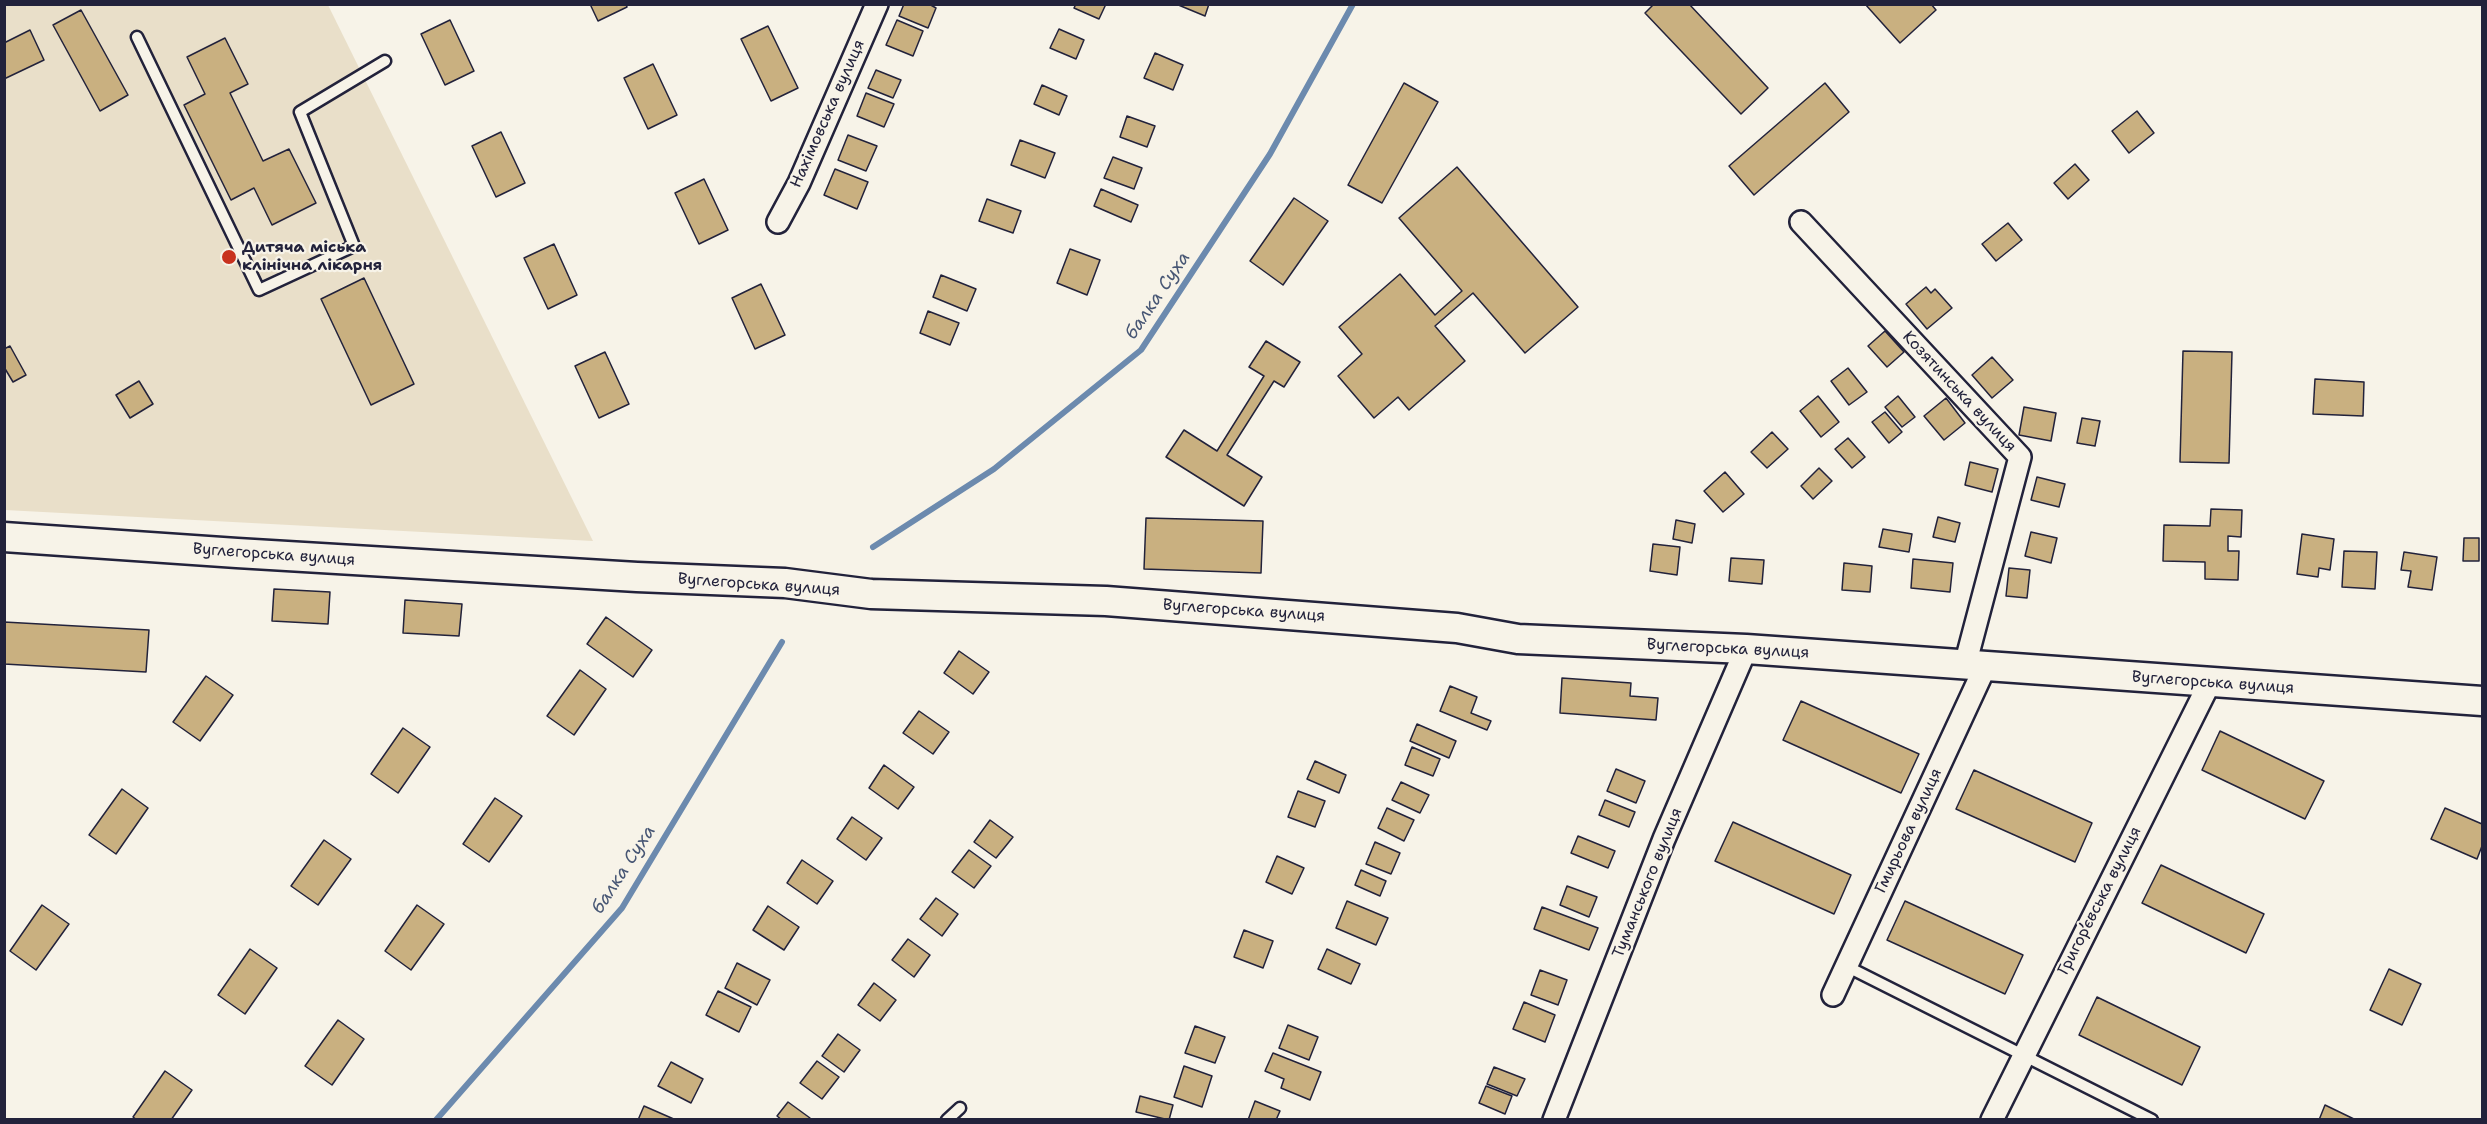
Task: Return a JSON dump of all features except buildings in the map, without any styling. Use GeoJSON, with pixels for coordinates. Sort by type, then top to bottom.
{"type":"FeatureCollection","features":[{"type":"Feature","properties":{"kind":"main road","name":"Вуглегорська вулиця"},"geometry":{"type":"LineString","coordinates":[[4,537],[237,553],[785,584],[871,594],[1106,601],[1457,628],[1518,639],[1746,649],[2209,684],[2482,701]]}},
{"type":"Feature","properties":{"kind":"street","name":"Нахімовська вулиця"},"geometry":{"type":"LineString","coordinates":[[778,222],[799,183],[877,4]]}},
{"type":"Feature","properties":{"kind":"street","name":"Козятинська вулиця"},"geometry":{"type":"LineString","coordinates":[[1801,222],[2020,457],[1975,666]]}},
{"type":"Feature","properties":{"kind":"street","name":"Туманського вулиця"},"geometry":{"type":"LineString","coordinates":[[1554,1119],[1664,839],[1746,649]]}},
{"type":"Feature","properties":{"kind":"street","name":"Гмирьова вулиця"},"geometry":{"type":"LineString","coordinates":[[1833,995],[1975,666]]}},
{"type":"Feature","properties":{"kind":"street","name":"Григор’євська вулиця"},"geometry":{"type":"LineString","coordinates":[[1992,1119],[2209,684]]}},
{"type":"Feature","properties":{"kind":"lane"},"geometry":{"type":"LineString","coordinates":[[137,37],[260,290],[354,246],[300,112],[386,61]]}},
{"type":"Feature","properties":{"kind":"lane"},"geometry":{"type":"LineString","coordinates":[[1846,966],[2152,1119]]}},
{"type":"Feature","properties":{"kind":"lane"},"geometry":{"type":"LineString","coordinates":[[947,1119],[960,1108]]}},
{"type":"Feature","properties":{"kind":"shaded area","name":"Дитяча міська клінічна лікарня"},"geometry":{"type":"Polygon","coordinates":[[[4,5],[328,5],[593,541],[5,510],[4,5]]]}},
{"type":"Feature","properties":{"kind":"waterway","name":"балка Суха"},"geometry":{"type":"LineString","coordinates":[[873,547],[994,469],[1141,350],[1270,154],[1353,4]]}},
{"type":"Feature","properties":{"kind":"waterway","name":"балка Суха"},"geometry":{"type":"LineString","coordinates":[[436,1120],[622,908],[782,642]]}},
{"type":"Feature","properties":{"kind":"place","name":"Дитяча міська клінічна лікарня"},"geometry":{"type":"Point","coordinates":[229,257]}}]}
